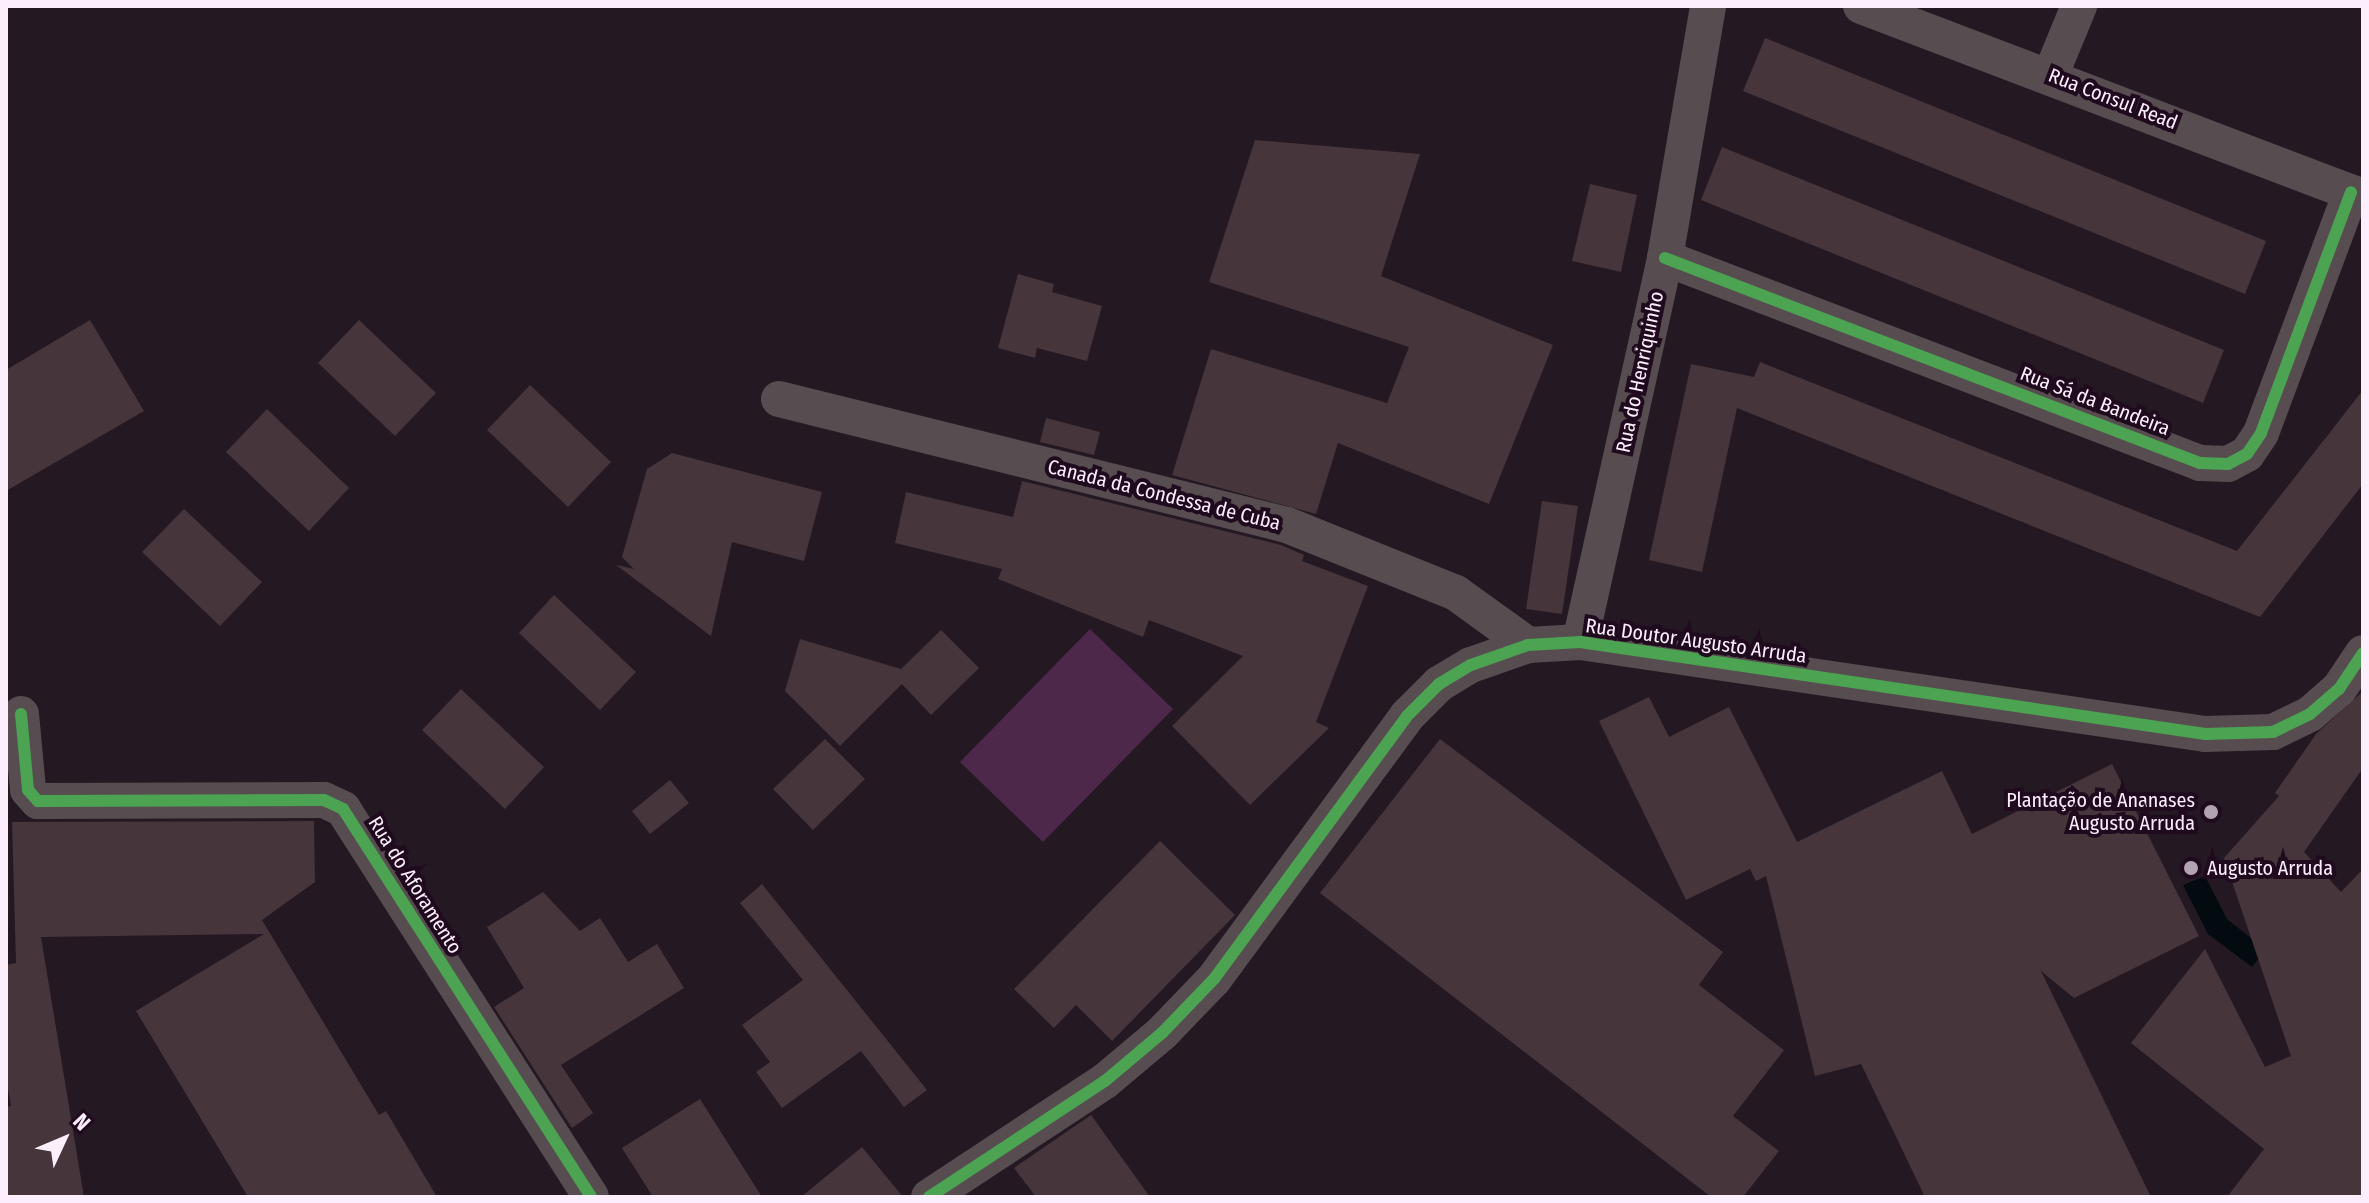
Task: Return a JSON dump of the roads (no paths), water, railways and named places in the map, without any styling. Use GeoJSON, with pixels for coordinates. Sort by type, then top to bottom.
{"type":"FeatureCollection","features":[{"type":"Feature","properties":{"kind":"street","name":"Rua do Henriquinho"},"geometry":{"type":"LineString","coordinates":[[1580,642],[1665,258],[1708,6]]}},
{"type":"Feature","properties":{"kind":"street","name":"Rua Consul Read"},"geometry":{"type":"LineString","coordinates":[[1861,6],[2051,74],[2357,194]]}},
{"type":"Feature","properties":{"kind":"street"},"geometry":{"type":"LineString","coordinates":[[2051,74],[2079,6]]}},
{"type":"Feature","properties":{"kind":"street","name":"Rua Sá da Bandeira"},"geometry":{"type":"LineString","coordinates":[[1665,258],[2200,463],[2228,464],[2247,454],[2261,433],[2357,194]]}},
{"type":"Feature","properties":{"kind":"street","name":"Canada da Condessa de Cuba"},"geometry":{"type":"LineString","coordinates":[[779,399],[1287,525],[1456,593],[1528,645]]}},
{"type":"Feature","properties":{"kind":"street","name":"Rua Doutor Augusto Arruda"},"geometry":{"type":"LineString","coordinates":[[929,1197],[1105,1081],[1162,1033],[1214,979],[1407,716],[1439,684],[1471,665],[1528,645],[1580,642],[2205,734],[2273,732],[2310,714],[2339,689],[2363,653]]}},
{"type":"Feature","properties":{"kind":"street","name":"Rua do Aforamento"},"geometry":{"type":"LineString","coordinates":[[21,714],[28,790],[38,801],[324,800],[343,809],[591,1197]]}},
{"type":"Feature","properties":{"kind":"place","name":"Plantação de Ananases Augusto Arruda"},"geometry":{"type":"Point","coordinates":[2211,812]}},
{"type":"Feature","properties":{"kind":"place","name":"Augusto Arruda"},"geometry":{"type":"Point","coordinates":[2191,868]}}]}
